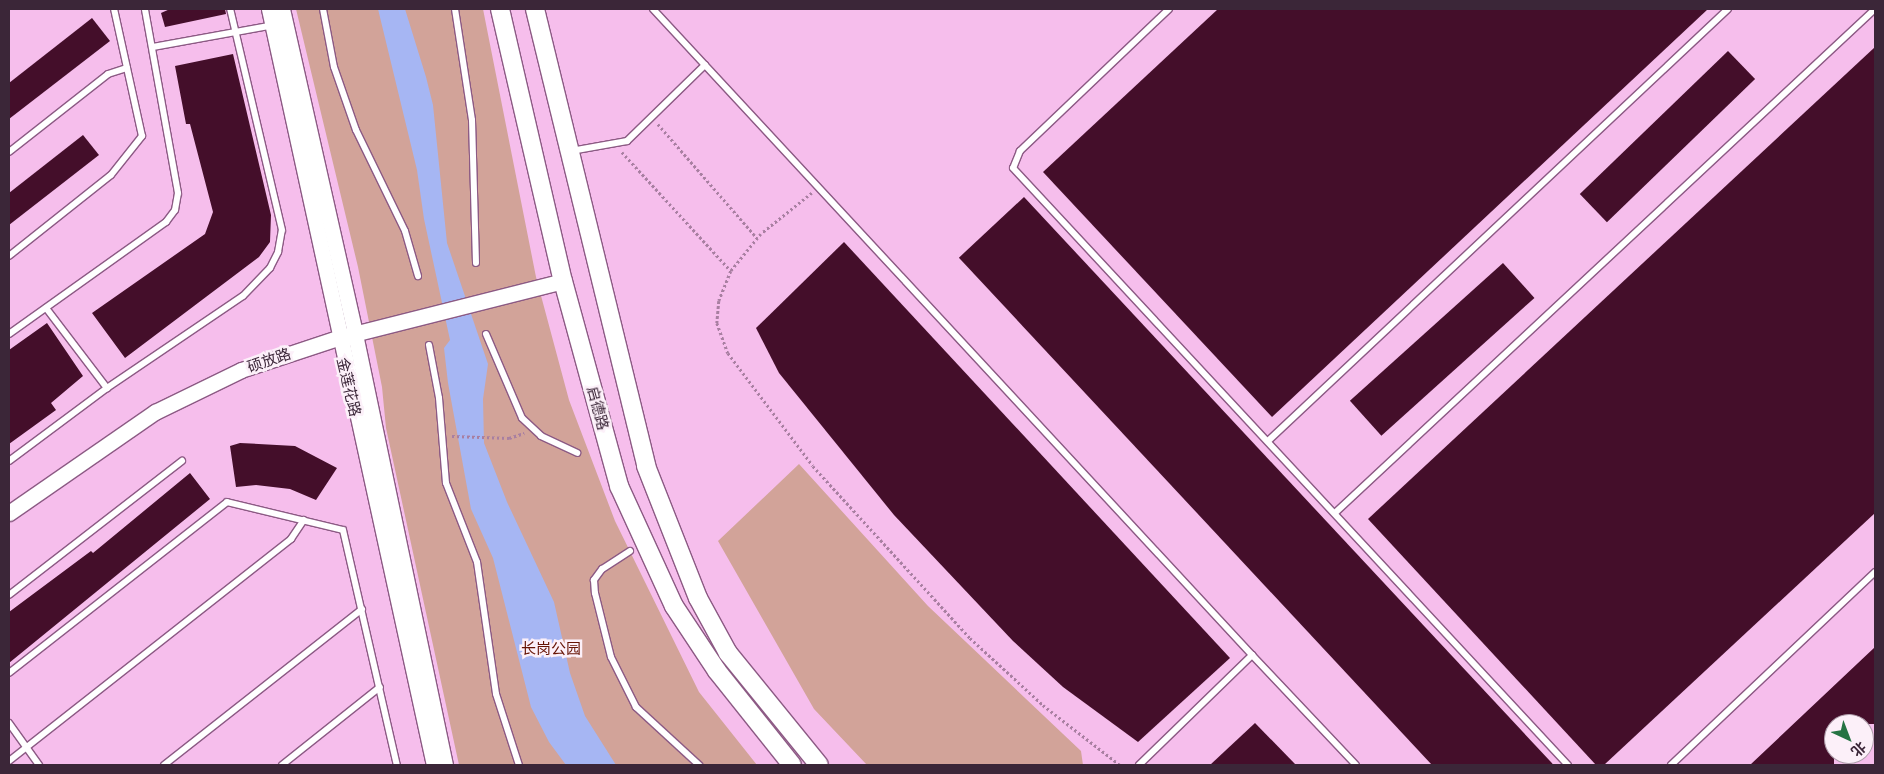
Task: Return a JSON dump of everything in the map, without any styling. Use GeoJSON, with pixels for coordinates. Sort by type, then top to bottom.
{"type":"FeatureCollection","features":[{"type":"Feature","properties":{"kind":"main road","name":"启德路"},"geometry":{"type":"LineString","coordinates":[[500,9],[563,281],[619,486],[674,606],[717,672],[792,765]]}},
{"type":"Feature","properties":{"kind":"main road"},"geometry":{"type":"LineString","coordinates":[[535,9],[568,152],[646,466],[698,598],[728,653],[819,765]]}},
{"type":"Feature","properties":{"kind":"street","name":"金莲花路"},"geometry":{"type":"LineString","coordinates":[[269,9],[280,19],[355,334],[445,765]]}},
{"type":"Feature","properties":{"kind":"street","name":"金莲花路"},"geometry":{"type":"LineString","coordinates":[[280,19],[338,338],[434,765]]}},
{"type":"Feature","properties":{"kind":"street","name":"硕放路"},"geometry":{"type":"LineString","coordinates":[[9,513],[105,444],[204,386],[250,367],[338,338],[563,281]]}},
{"type":"Feature","properties":{"kind":"lane"},"geometry":{"type":"LineString","coordinates":[[9,256],[111,175],[142,136],[114,9]]}},
{"type":"Feature","properties":{"kind":"lane"},"geometry":{"type":"LineString","coordinates":[[9,334],[166,222],[175,210],[178,193],[153,47],[144,9]]}},
{"type":"Feature","properties":{"kind":"lane"},"geometry":{"type":"LineString","coordinates":[[9,462],[107,388],[243,296],[270,268],[278,252],[282,230],[230,9]]}},
{"type":"Feature","properties":{"kind":"lane"},"geometry":{"type":"LineString","coordinates":[[323,9],[334,67],[356,130],[405,231],[418,276]]}},
{"type":"Feature","properties":{"kind":"lane"},"geometry":{"type":"LineString","coordinates":[[455,9],[472,120],[476,264]]}},
{"type":"Feature","properties":{"kind":"lane"},"geometry":{"type":"LineString","coordinates":[[653,9],[1356,765]]}},
{"type":"Feature","properties":{"kind":"lane"},"geometry":{"type":"LineString","coordinates":[[1169,9],[1020,151],[1013,168],[1336,512],[1568,765]]}},
{"type":"Feature","properties":{"kind":"lane"},"geometry":{"type":"LineString","coordinates":[[1268,441],[1728,9]]}},
{"type":"Feature","properties":{"kind":"lane"},"geometry":{"type":"LineString","coordinates":[[1336,512],[1875,9]]}},
{"type":"Feature","properties":{"kind":"lane"},"geometry":{"type":"LineString","coordinates":[[153,47],[235,32],[280,19]]}},
{"type":"Feature","properties":{"kind":"lane"},"geometry":{"type":"LineString","coordinates":[[568,152],[627,141],[705,65]]}},
{"type":"Feature","properties":{"kind":"lane"},"geometry":{"type":"LineString","coordinates":[[9,152],[108,74],[127,68]]}},
{"type":"Feature","properties":{"kind":"lane"},"geometry":{"type":"LineString","coordinates":[[46,308],[107,388]]}},
{"type":"Feature","properties":{"kind":"lane"},"geometry":{"type":"LineString","coordinates":[[486,334],[515,408],[541,436],[576,452]]}},
{"type":"Feature","properties":{"kind":"lane"},"geometry":{"type":"LineString","coordinates":[[429,345],[439,398],[440,438],[446,484],[477,562],[496,694],[519,765]]}},
{"type":"Feature","properties":{"kind":"lane"},"geometry":{"type":"LineString","coordinates":[[9,595],[182,461]]}},
{"type":"Feature","properties":{"kind":"lane"},"geometry":{"type":"LineString","coordinates":[[9,673],[227,502],[304,520],[343,530],[397,765]]}},
{"type":"Feature","properties":{"kind":"lane"},"geometry":{"type":"LineString","coordinates":[[9,761],[291,540],[304,520]]}},
{"type":"Feature","properties":{"kind":"lane"},"geometry":{"type":"LineString","coordinates":[[630,551],[602,568],[594,580],[595,594],[611,657],[636,707],[700,765]]}},
{"type":"Feature","properties":{"kind":"lane"},"geometry":{"type":"LineString","coordinates":[[1671,765],[1875,572]]}},
{"type":"Feature","properties":{"kind":"lane"},"geometry":{"type":"LineString","coordinates":[[164,765],[362,609]]}},
{"type":"Feature","properties":{"kind":"lane"},"geometry":{"type":"LineString","coordinates":[[1139,765],[1252,654]]}},
{"type":"Feature","properties":{"kind":"lane"},"geometry":{"type":"LineString","coordinates":[[282,765],[380,687]]}},
{"type":"Feature","properties":{"kind":"lane"},"geometry":{"type":"LineString","coordinates":[[9,723],[38,765]]}},
{"type":"Feature","properties":{"kind":"path"},"geometry":{"type":"LineString","coordinates":[[652,117],[757,238]]}},
{"type":"Feature","properties":{"kind":"path"},"geometry":{"type":"LineString","coordinates":[[614,143],[730,271]]}},
{"type":"Feature","properties":{"kind":"path"},"geometry":{"type":"LineString","coordinates":[[819,188],[757,238],[730,271],[719,301],[718,323],[721,339],[741,372],[807,458],[882,544],[970,638],[1043,705],[1120,765]]}},
{"type":"Feature","properties":{"kind":"path"},"geometry":{"type":"LineString","coordinates":[[440,438],[458,434],[509,438],[522,436],[530,426]]}},
{"type":"Feature","properties":{"kind":"green space","name":"长岗公园"},"geometry":{"type":"Polygon","coordinates":[[[296,9],[483,9],[536,277],[569,400],[615,521],[699,692],[757,765],[459,765],[386,428],[382,387],[358,267],[296,9]]]}},
{"type":"Feature","properties":{"kind":"green space"},"geometry":{"type":"Polygon","coordinates":[[[799,464],[928,606],[1081,751],[1083,765],[867,765],[814,709],[718,541],[799,464]]]}},
{"type":"Feature","properties":{"kind":"water"},"geometry":{"type":"Polygon","coordinates":[[[378,9],[405,9],[433,105],[447,243],[488,364],[483,399],[484,443],[507,502],[554,602],[570,673],[585,716],[616,765],[566,765],[549,742],[531,707],[493,558],[471,509],[448,383],[444,348],[450,340],[424,219],[417,170],[378,9]]]}},
{"type":"Feature","properties":{"kind":"building"},"geometry":{"type":"Polygon","coordinates":[[[170,9],[225,9],[226,14],[165,27],[161,13],[170,9]]]}},
{"type":"Feature","properties":{"kind":"building"},"geometry":{"type":"Polygon","coordinates":[[[1218,9],[1708,9],[1272,417],[1043,172],[1218,9]]]}},
{"type":"Feature","properties":{"kind":"building"},"geometry":{"type":"Polygon","coordinates":[[[92,18],[110,41],[9,119],[9,83],[92,18]]]}},
{"type":"Feature","properties":{"kind":"building"},"geometry":{"type":"Polygon","coordinates":[[[1875,47],[1875,513],[1604,765],[1596,765],[1368,519],[1875,47]]]}},
{"type":"Feature","properties":{"kind":"building"},"geometry":{"type":"Polygon","coordinates":[[[1728,51],[1755,79],[1607,222],[1580,194],[1728,51]]]}},
{"type":"Feature","properties":{"kind":"building"},"geometry":{"type":"Polygon","coordinates":[[[233,54],[271,215],[270,242],[259,257],[125,358],[92,313],[205,234],[213,212],[190,124],[186,124],[175,66],[233,54]]]}},
{"type":"Feature","properties":{"kind":"building"},"geometry":{"type":"Polygon","coordinates":[[[83,135],[99,155],[9,225],[9,193],[83,135]]]}},
{"type":"Feature","properties":{"kind":"building"},"geometry":{"type":"Polygon","coordinates":[[[1024,197],[1553,764],[1432,765],[959,258],[1024,197]]]}},
{"type":"Feature","properties":{"kind":"building"},"geometry":{"type":"Polygon","coordinates":[[[844,242],[1230,658],[1138,742],[1063,687],[1013,641],[894,515],[779,373],[756,328],[844,242]]]}},
{"type":"Feature","properties":{"kind":"building"},"geometry":{"type":"Polygon","coordinates":[[[1503,263],[1534,298],[1381,436],[1350,401],[1503,263]]]}},
{"type":"Feature","properties":{"kind":"building"},"geometry":{"type":"Polygon","coordinates":[[[47,323],[83,376],[51,403],[56,410],[9,444],[9,350],[47,323]]]}},
{"type":"Feature","properties":{"kind":"building"},"geometry":{"type":"Polygon","coordinates":[[[240,443],[295,446],[337,468],[316,500],[290,489],[256,485],[236,487],[230,446],[240,443]]]}},
{"type":"Feature","properties":{"kind":"building"},"geometry":{"type":"Polygon","coordinates":[[[190,473],[210,499],[9,663],[9,612],[91,551],[93,553],[190,473]]]}},
{"type":"Feature","properties":{"kind":"building"},"geometry":{"type":"Polygon","coordinates":[[[1875,647],[1875,724],[1874,714],[1824,714],[1824,764],[1834,765],[1750,765],[1875,647]]]}},
{"type":"Feature","properties":{"kind":"building"},"geometry":{"type":"Polygon","coordinates":[[[1255,723],[1296,765],[1210,765],[1255,723]]]}}]}
